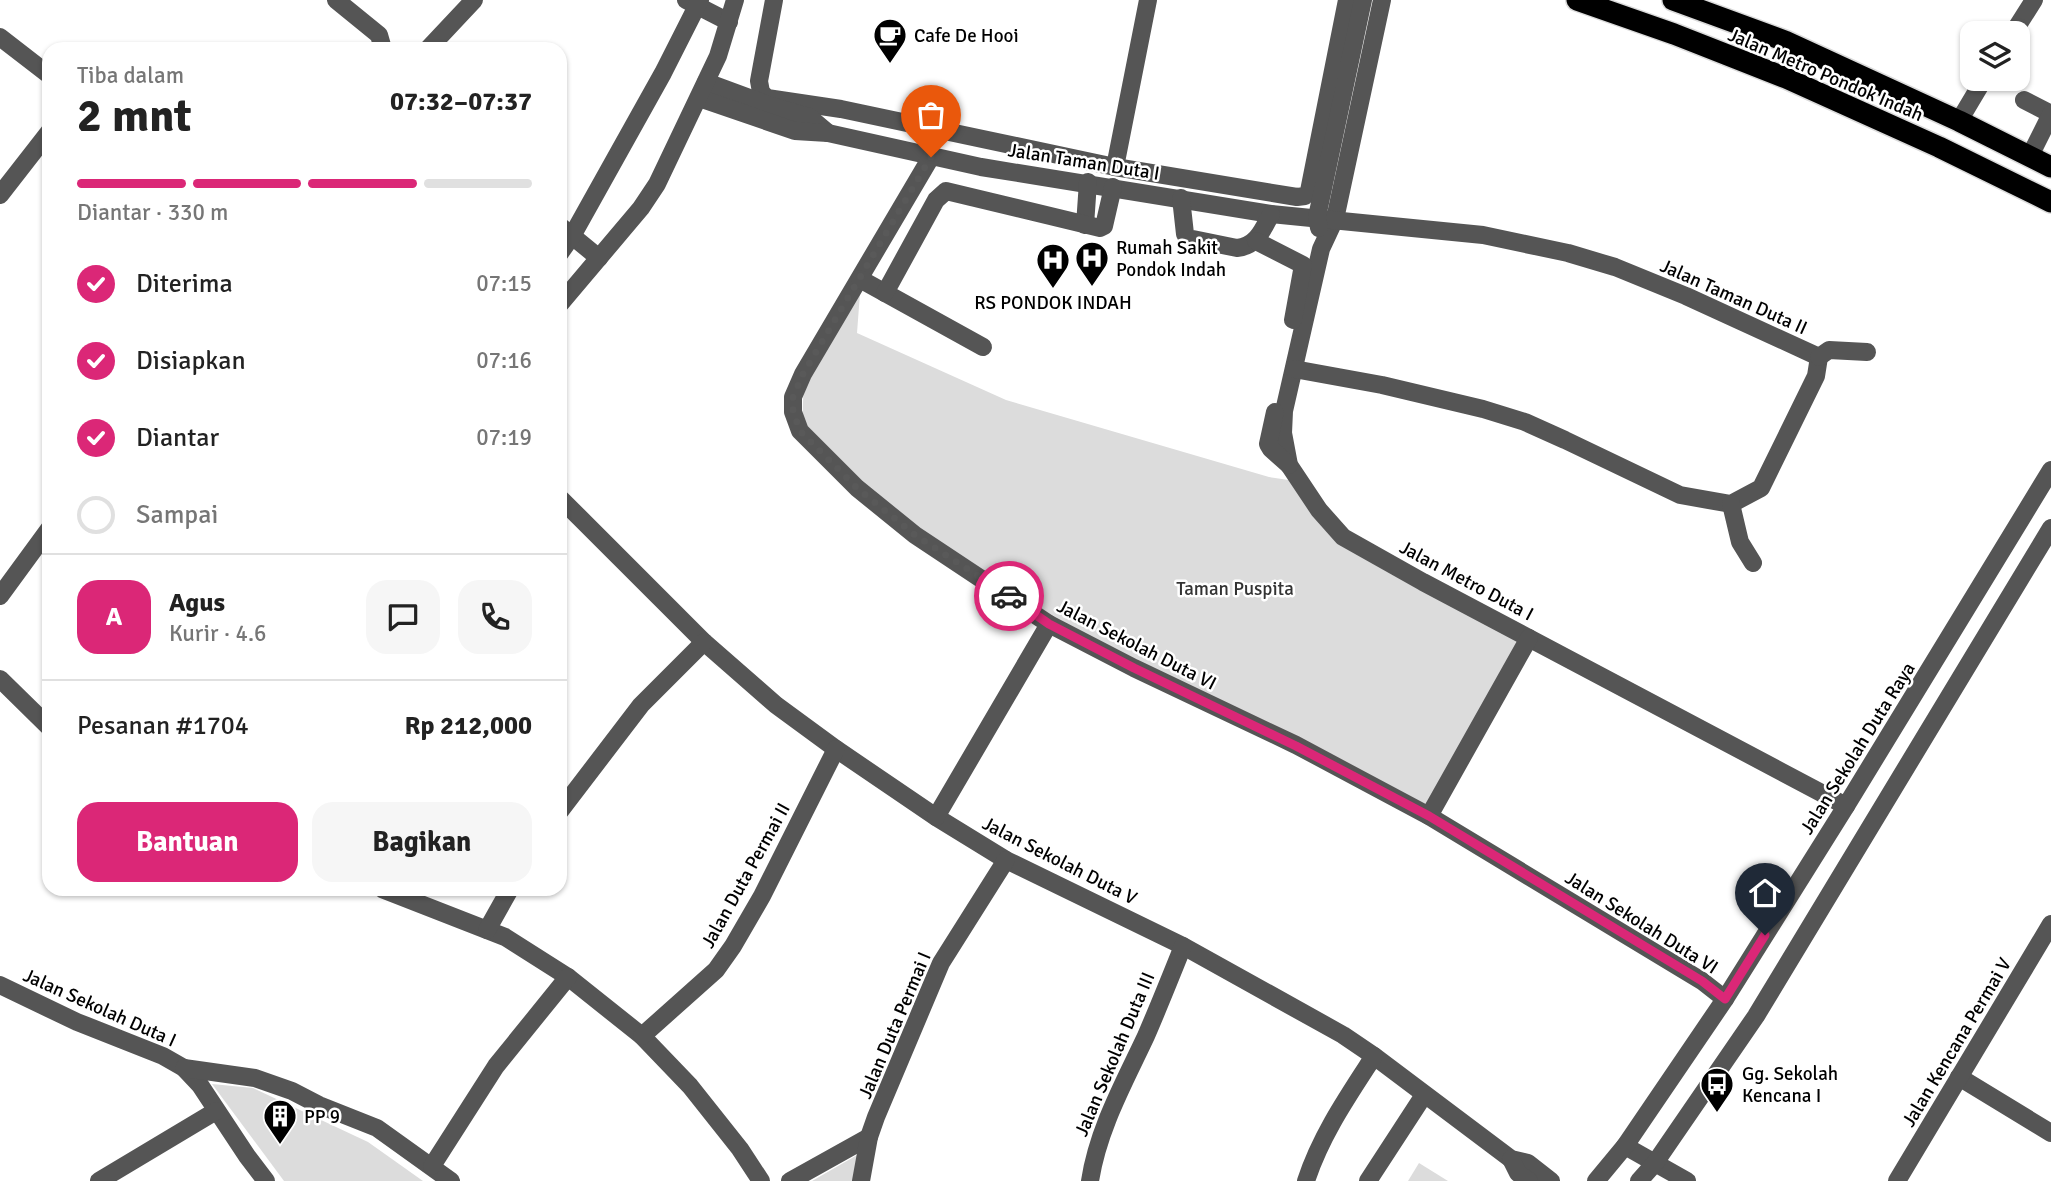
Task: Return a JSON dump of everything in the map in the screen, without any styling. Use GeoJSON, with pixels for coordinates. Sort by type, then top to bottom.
{"type":"FeatureCollection","features":[{"type":"Feature","properties":{"kind":"highway","name":"Jalan Metro Pondok Indah"},"geometry":{"type":"LineString","coordinates":[[1577,0],[1674,34],[1798,83],[2051,202]]}},
{"type":"Feature","properties":{"kind":"highway","name":"Jalan Metro Pondok Indah"},"geometry":{"type":"LineString","coordinates":[[1673,0],[1785,41],[1959,121],[2051,167]]}},
{"type":"Feature","properties":{"kind":"street"},"geometry":{"type":"LineString","coordinates":[[336,0],[379,35],[381,42]]}},
{"type":"Feature","properties":{"kind":"street"},"geometry":{"type":"LineString","coordinates":[[435,42],[474,0]]}},
{"type":"Feature","properties":{"kind":"street"},"geometry":{"type":"LineString","coordinates":[[567,296],[652,192],[718,56],[736,0]]}},
{"type":"Feature","properties":{"kind":"street"},"geometry":{"type":"LineString","coordinates":[[774,0],[759,81],[761,92],[768,98],[841,109],[1115,167],[1282,195],[1305,196],[1309,191],[1329,125],[1347,0]]}},
{"type":"Feature","properties":{"kind":"street"},"geometry":{"type":"LineString","coordinates":[[1115,167],[1148,0]]}},
{"type":"Feature","properties":{"kind":"street","name":"Jalan Metro Duta I"},"geometry":{"type":"LineString","coordinates":[[1363,0],[1353,48],[1329,125],[1326,218],[1284,411],[1283,433],[1289,465],[1319,510],[1343,537],[1846,806]]}},
{"type":"Feature","properties":{"kind":"street","name":"Jalan Metro Duta I"},"geometry":{"type":"LineString","coordinates":[[1326,218],[1355,131],[1382,0]]}},
{"type":"Feature","properties":{"kind":"street"},"geometry":{"type":"LineString","coordinates":[[2021,21],[2034,0]]}},
{"type":"Feature","properties":{"kind":"street"},"geometry":{"type":"LineString","coordinates":[[567,229],[663,73],[694,2],[729,22]]}},
{"type":"Feature","properties":{"kind":"street"},"geometry":{"type":"LineString","coordinates":[[0,37],[42,70]]}},
{"type":"Feature","properties":{"kind":"street"},"geometry":{"type":"LineString","coordinates":[[1353,48],[1372,52]]}},
{"type":"Feature","properties":{"kind":"street","name":"Jalan Taman Duta I"},"geometry":{"type":"LineString","coordinates":[[703,90],[809,117],[828,132],[931,157],[1271,214],[1326,218]]}},
{"type":"Feature","properties":{"kind":"street"},"geometry":{"type":"LineString","coordinates":[[1959,121],[1977,91]]}},
{"type":"Feature","properties":{"kind":"street"},"geometry":{"type":"LineString","coordinates":[[2024,100],[2051,114],[2030,156]]}},
{"type":"Feature","properties":{"kind":"street"},"geometry":{"type":"LineString","coordinates":[[1329,125],[1355,131]]}},
{"type":"Feature","properties":{"kind":"street"},"geometry":{"type":"LineString","coordinates":[[0,195],[42,141]]}},
{"type":"Feature","properties":{"kind":"street","name":"Jalan Sekolah Duta VI"},"geometry":{"type":"LineString","coordinates":[[931,157],[803,374],[793,397],[793,411],[800,431],[857,488],[915,535],[1049,624],[1296,746],[1429,816],[1702,981],[1725,999]]}},
{"type":"Feature","properties":{"kind":"street"},"geometry":{"type":"LineString","coordinates":[[1085,225],[1088,183]]}},
{"type":"Feature","properties":{"kind":"street"},"geometry":{"type":"LineString","coordinates":[[887,290],[936,200],[946,191],[1100,228],[1104,226],[1113,187]]}},
{"type":"Feature","properties":{"kind":"street"},"geometry":{"type":"LineString","coordinates":[[1181,198],[1185,234],[1188,238],[1237,248],[1256,241],[1271,214]]}},
{"type":"Feature","properties":{"kind":"street","name":"Jalan Taman Duta II"},"geometry":{"type":"LineString","coordinates":[[1326,218],[1483,235],[1568,253],[1615,267],[1686,296],[1819,357],[1816,376],[1761,488],[1731,503]]}},
{"type":"Feature","properties":{"kind":"street"},"geometry":{"type":"LineString","coordinates":[[567,232],[599,258]]}},
{"type":"Feature","properties":{"kind":"street"},"geometry":{"type":"LineString","coordinates":[[1256,241],[1303,267],[1268,444],[1289,465]]}},
{"type":"Feature","properties":{"kind":"street"},"geometry":{"type":"LineString","coordinates":[[862,275],[983,347]]}},
{"type":"Feature","properties":{"kind":"street"},"geometry":{"type":"LineString","coordinates":[[1819,357],[1829,350],[1867,352]]}},
{"type":"Feature","properties":{"kind":"street"},"geometry":{"type":"LineString","coordinates":[[1294,369],[1382,385],[1483,409],[1555,435],[1680,495],[1731,503],[1740,542],[1753,563]]}},
{"type":"Feature","properties":{"kind":"street","name":"Jalan Sekolah Duta Raya"},"geometry":{"type":"LineString","coordinates":[[1596,1181],[1625,1146],[1725,999],[2051,470]]}},
{"type":"Feature","properties":{"kind":"street","name":"Jalan Sekolah Duta V"},"geometry":{"type":"LineString","coordinates":[[567,505],[704,642],[776,705],[836,749],[936,817],[1006,860],[1183,946],[1343,1035],[1511,1159],[1528,1163],[1551,1181]]}},
{"type":"Feature","properties":{"kind":"street"},"geometry":{"type":"LineString","coordinates":[[1639,1181],[1756,1016],[2051,528]]}},
{"type":"Feature","properties":{"kind":"street"},"geometry":{"type":"LineString","coordinates":[[0,596],[42,539]]}},
{"type":"Feature","properties":{"kind":"street"},"geometry":{"type":"LineString","coordinates":[[936,817],[1049,624]]}},
{"type":"Feature","properties":{"kind":"street"},"geometry":{"type":"LineString","coordinates":[[1429,816],[1529,638]]}},
{"type":"Feature","properties":{"kind":"street"},"geometry":{"type":"LineString","coordinates":[[567,801],[641,705],[704,642]]}},
{"type":"Feature","properties":{"kind":"street"},"geometry":{"type":"LineString","coordinates":[[0,679],[42,720]]}},
{"type":"Feature","properties":{"kind":"street","name":"Jalan Duta Permai II"},"geometry":{"type":"LineString","coordinates":[[642,1037],[716,970],[733,946],[762,896],[836,749]]}},
{"type":"Feature","properties":{"kind":"street","name":"Jalan Duta Permai I"},"geometry":{"type":"LineString","coordinates":[[860,1181],[869,1137],[941,963],[1006,860]]}},
{"type":"Feature","properties":{"kind":"street"},"geometry":{"type":"LineString","coordinates":[[400,896],[505,937],[568,977],[642,1037],[690,1086],[740,1149],[761,1181]]}},
{"type":"Feature","properties":{"kind":"street"},"geometry":{"type":"LineString","coordinates":[[487,930],[506,896]]}},
{"type":"Feature","properties":{"kind":"street","name":"Jalan Kencana Permai V"},"geometry":{"type":"LineString","coordinates":[[1897,1181],[2051,924]]}},
{"type":"Feature","properties":{"kind":"street","name":"Jalan Sekolah Duta III"},"geometry":{"type":"LineString","coordinates":[[1090,1181],[1094,1156],[1112,1106],[1147,1034],[1183,946]]}},
{"type":"Feature","properties":{"kind":"street"},"geometry":{"type":"LineString","coordinates":[[432,1166],[496,1066],[568,977]]}},
{"type":"Feature","properties":{"kind":"street","name":"Jalan Sekolah Duta I"},"geometry":{"type":"LineString","coordinates":[[0,985],[77,1022],[163,1056],[184,1068],[200,1085],[266,1181]]}},
{"type":"Feature","properties":{"kind":"street"},"geometry":{"type":"LineString","coordinates":[[1306,1181],[1315,1153],[1374,1056]]}},
{"type":"Feature","properties":{"kind":"street","name":"Jalan Sekolah Duta I"},"geometry":{"type":"LineString","coordinates":[[184,1068],[255,1078],[292,1091],[318,1105],[377,1128],[451,1181]]}},
{"type":"Feature","properties":{"kind":"street"},"geometry":{"type":"LineString","coordinates":[[1959,1077],[2051,1132]]}},
{"type":"Feature","properties":{"kind":"street"},"geometry":{"type":"LineString","coordinates":[[1368,1181],[1424,1095]]}},
{"type":"Feature","properties":{"kind":"street"},"geometry":{"type":"LineString","coordinates":[[99,1181],[216,1111]]}},
{"type":"Feature","properties":{"kind":"street"},"geometry":{"type":"LineString","coordinates":[[790,1181],[869,1137]]}},
{"type":"Feature","properties":{"kind":"street"},"geometry":{"type":"LineString","coordinates":[[1625,1146],[1687,1181]]}},
{"type":"Feature","properties":{"kind":"street","name":"Jalan Sekolah Duta V"},"geometry":{"type":"LineString","coordinates":[[1511,1159],[1518,1173],[1529,1181]]}},
{"type":"Feature","properties":{"kind":"green space","name":"Taman Puspita"},"geometry":{"type":"Polygon","coordinates":[[[861,280],[857,333],[1006,400],[1269,477],[1302,482],[1338,528],[1534,637],[1431,820],[1056,626],[916,533],[802,431],[804,374],[861,280]]]}},
{"type":"Feature","properties":{"kind":"green space"},"geometry":{"type":"Polygon","coordinates":[[[212,1084],[253,1088],[368,1142],[423,1181],[284,1181],[212,1084]]]}},
{"type":"Feature","properties":{"kind":"green space"},"geometry":{"type":"Polygon","coordinates":[[[859,1154],[854,1181],[812,1181],[859,1154]]]}},
{"type":"Feature","properties":{"kind":"green space"},"geometry":{"type":"Polygon","coordinates":[[[1419,1163],[1448,1181],[1408,1181],[1419,1163]]]}},
{"type":"Feature","properties":{"kind":"way so far"},"geometry":{"type":"LineString","coordinates":[[931,157],[803,374],[793,397],[793,411],[800,431],[857,488],[915,535],[1009,596]]}},
{"type":"Feature","properties":{"kind":"place","name":"Cafe De Hooi"},"geometry":{"type":"Point","coordinates":[890,65]}},
{"type":"Feature","properties":{"kind":"place","name":"Rumah Sakit Pondok Indah"},"geometry":{"type":"Point","coordinates":[1092,288]}},
{"type":"Feature","properties":{"kind":"place","name":"RS PONDOK INDAH"},"geometry":{"type":"Point","coordinates":[1053,290]}},
{"type":"Feature","properties":{"kind":"place","name":"Gg. Sekolah Kencana I"},"geometry":{"type":"Point","coordinates":[1717,1114]}},
{"type":"Feature","properties":{"kind":"place","name":"PP 9"},"geometry":{"type":"Point","coordinates":[280,1146]}},
{"type":"Feature","properties":{"kind":"route"},"geometry":{"type":"LineString","coordinates":[[1009,596],[1049,624],[1296,746],[1429,816],[1702,981],[1725,999],[1765,935]]}}]}
